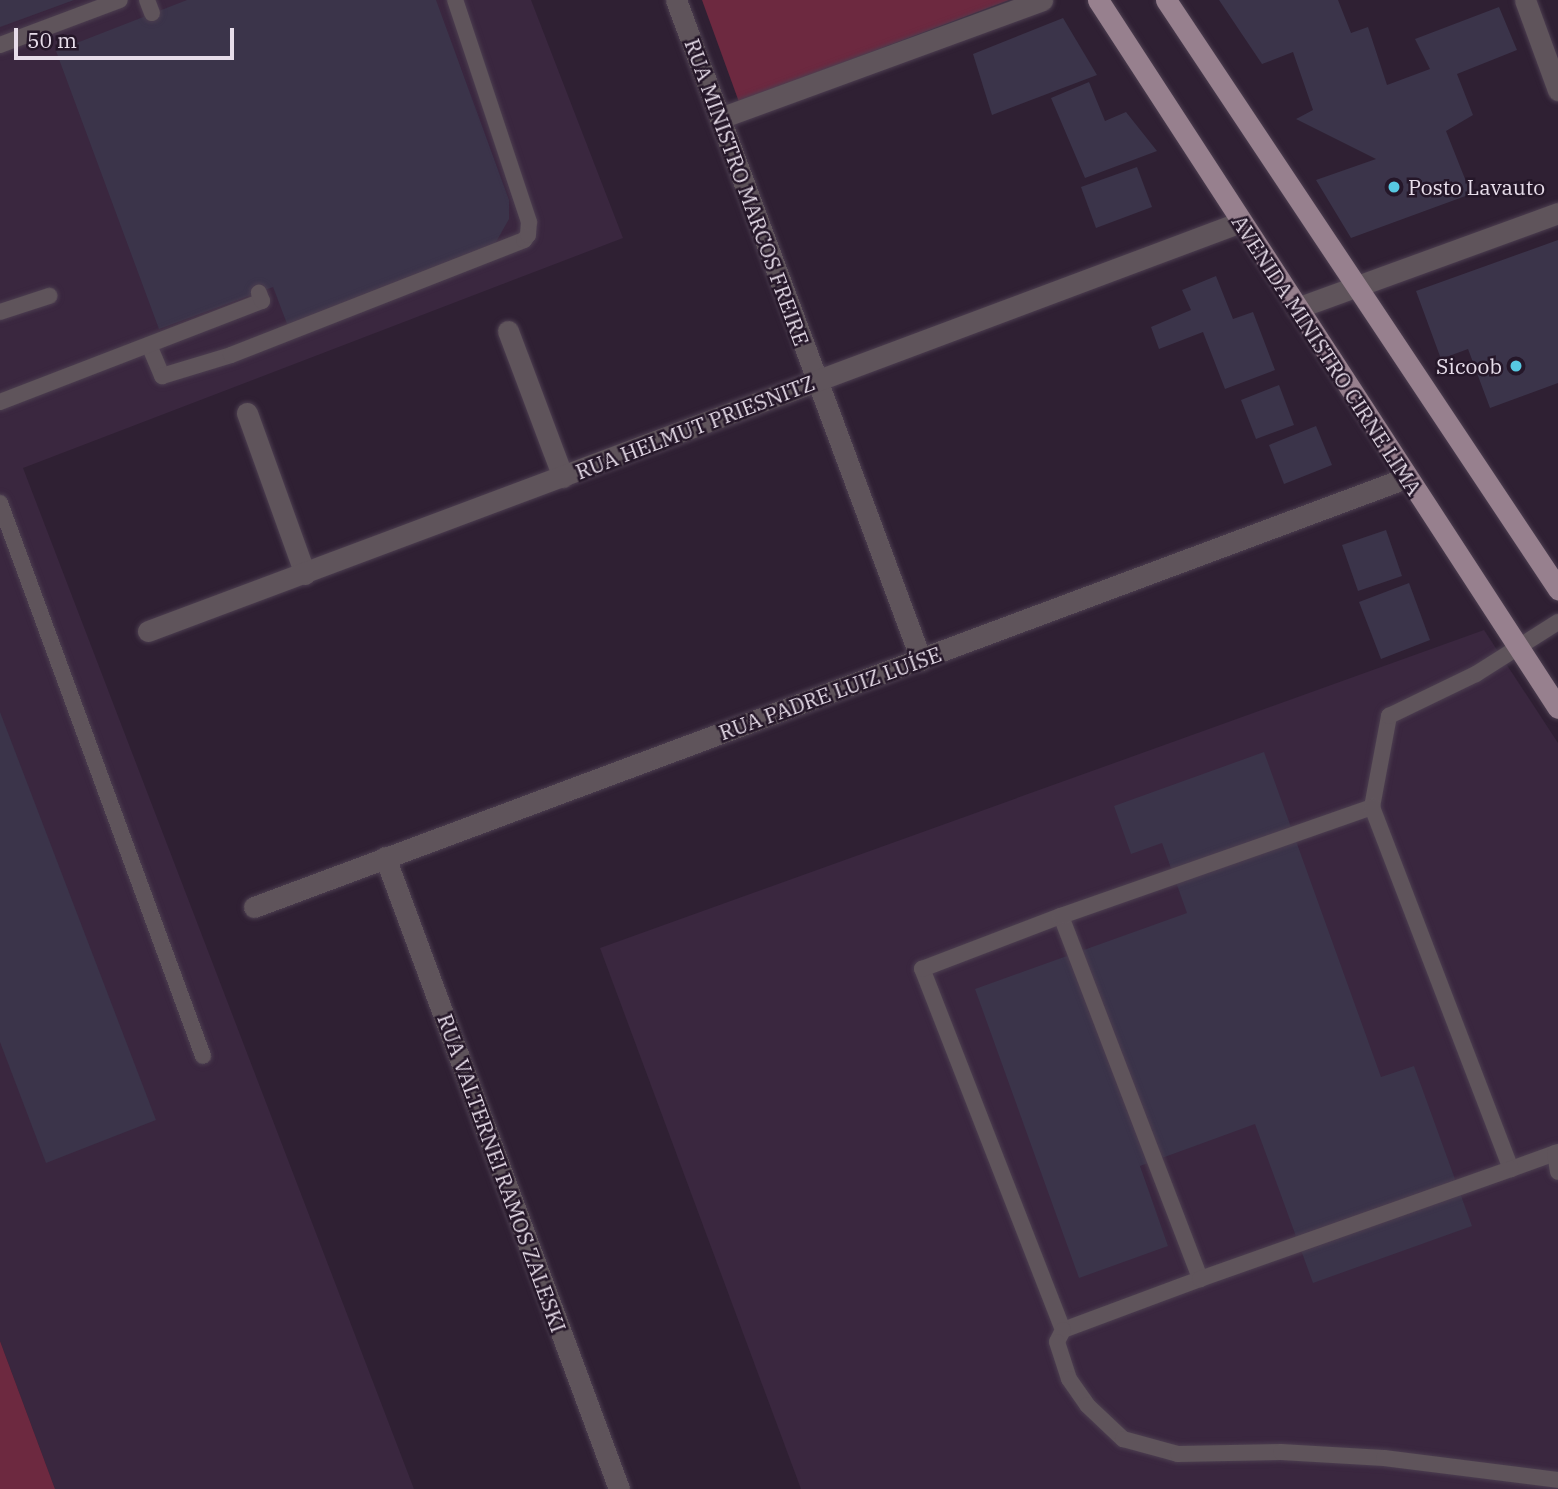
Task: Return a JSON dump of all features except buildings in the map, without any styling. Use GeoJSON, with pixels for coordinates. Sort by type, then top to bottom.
{"type":"FeatureCollection","features":[{"type":"Feature","properties":{"kind":"main road","name":"AVENIDA MINISTRO CIRNE LIMA"},"geometry":{"type":"LineString","coordinates":[[1098,0],[1406,478],[1558,708]]}},
{"type":"Feature","properties":{"kind":"main road"},"geometry":{"type":"LineString","coordinates":[[1166,0],[1355,288],[1558,589]]}},
{"type":"Feature","properties":{"kind":"street","name":"RUA MINISTRO MARCOS FREIRE"},"geometry":{"type":"LineString","coordinates":[[676,0],[921,660]]}},
{"type":"Feature","properties":{"kind":"street"},"geometry":{"type":"LineString","coordinates":[[720,118],[1042,0]]}},
{"type":"Feature","properties":{"kind":"street"},"geometry":{"type":"LineString","coordinates":[[1525,0],[1558,90]]}},
{"type":"Feature","properties":{"kind":"street"},"geometry":{"type":"LineString","coordinates":[[1297,308],[1558,213]]}},
{"type":"Feature","properties":{"kind":"street","name":"RUA HELMUT PRIESNITZ"},"geometry":{"type":"LineString","coordinates":[[148,631],[1241,222]]}},
{"type":"Feature","properties":{"kind":"street"},"geometry":{"type":"LineString","coordinates":[[508,331],[562,477]]}},
{"type":"Feature","properties":{"kind":"street"},"geometry":{"type":"LineString","coordinates":[[247,412],[305,574]]}},
{"type":"Feature","properties":{"kind":"street","name":"RUA PADRE LUIZ LUÍSE"},"geometry":{"type":"LineString","coordinates":[[254,907],[1406,478]]}},
{"type":"Feature","properties":{"kind":"street","name":"RUA VALTERNEI RAMOS ZALESKI"},"geometry":{"type":"LineString","coordinates":[[385,857],[619,1489]]}},
{"type":"Feature","properties":{"kind":"lane"},"geometry":{"type":"LineString","coordinates":[[0,44],[120,0]]}},
{"type":"Feature","properties":{"kind":"lane"},"geometry":{"type":"LineString","coordinates":[[149,345],[162,376],[231,355],[524,240],[528,235],[529,222],[455,0]]}},
{"type":"Feature","properties":{"kind":"lane"},"geometry":{"type":"LineString","coordinates":[[0,402],[262,301],[259,293]]}},
{"type":"Feature","properties":{"kind":"lane"},"geometry":{"type":"LineString","coordinates":[[0,312],[49,296]]}},
{"type":"Feature","properties":{"kind":"lane"},"geometry":{"type":"LineString","coordinates":[[0,503],[6,537],[203,1056]]}},
{"type":"Feature","properties":{"kind":"lane"},"geometry":{"type":"LineString","coordinates":[[1511,1169],[1372,807],[1389,716],[1476,674],[1558,622]]}},
{"type":"Feature","properties":{"kind":"lane"},"geometry":{"type":"LineString","coordinates":[[1372,807],[1061,916],[922,969],[1063,1330],[1058,1342],[1069,1379],[1087,1405],[1123,1438],[1178,1454],[1281,1452],[1384,1458],[1558,1480]]}},
{"type":"Feature","properties":{"kind":"lane"},"geometry":{"type":"LineString","coordinates":[[1061,916],[1200,1279]]}},
{"type":"Feature","properties":{"kind":"lane"},"geometry":{"type":"LineString","coordinates":[[1063,1330],[1557,1152],[1558,1172]]}},
{"type":"Feature","properties":{"kind":"shaded area"},"geometry":{"type":"Polygon","coordinates":[[[0,0],[531,0],[623,238],[23,468],[414,1489],[55,1489],[0,1341],[0,0]]]}},
{"type":"Feature","properties":{"kind":"shaded area"},"geometry":{"type":"Polygon","coordinates":[[[702,0],[1009,0],[739,102],[702,0]]]}},
{"type":"Feature","properties":{"kind":"shaded area"},"geometry":{"type":"Polygon","coordinates":[[[1484,630],[1558,743],[1558,1489],[801,1489],[600,948],[1484,630]]]}},
{"type":"Feature","properties":{"kind":"shaded area"},"geometry":{"type":"Polygon","coordinates":[[[0,1341],[55,1489],[0,1489],[0,1341]]]}},
{"type":"Feature","properties":{"kind":"place","name":"Posto Lavauto"},"geometry":{"type":"Point","coordinates":[1394,187]}},
{"type":"Feature","properties":{"kind":"place","name":"Sicoob"},"geometry":{"type":"Point","coordinates":[1516,366]}}]}
